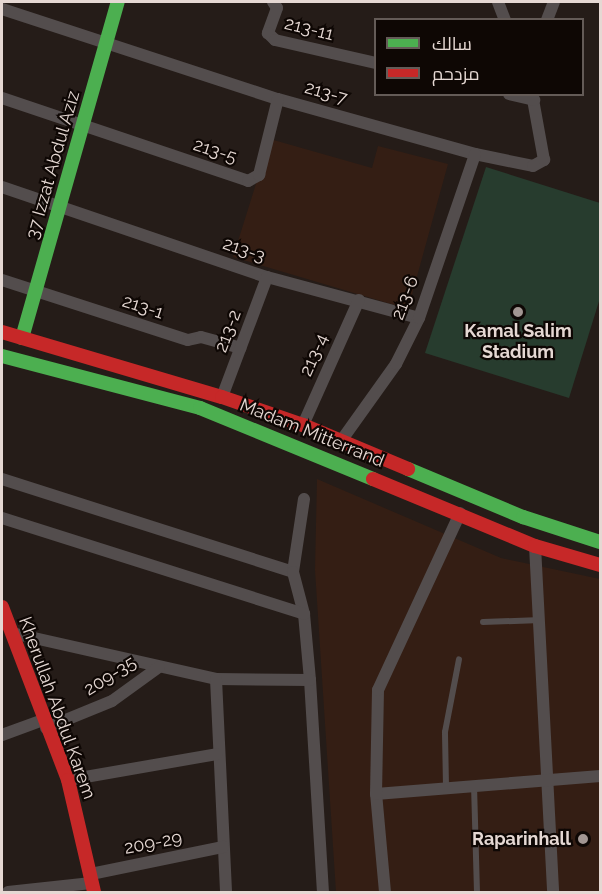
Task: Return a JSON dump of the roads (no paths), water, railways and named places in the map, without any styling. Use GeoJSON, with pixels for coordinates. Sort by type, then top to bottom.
{"type":"FeatureCollection","features":[{"type":"Feature","properties":{"kind":"main road","name":"37 Izzat Abdul Aziz"},"geometry":{"type":"LineString","coordinates":[[22,338],[118,2]]}},
{"type":"Feature","properties":{"kind":"main road","name":"Madam Mitterrand"},"geometry":{"type":"LineString","coordinates":[[2,332],[222,397],[303,425],[523,517],[600,542]]}},
{"type":"Feature","properties":{"kind":"main road","name":"Madam Mitterrand"},"geometry":{"type":"LineString","coordinates":[[2,356],[200,408],[460,513],[535,546],[600,565]]}},
{"type":"Feature","properties":{"kind":"main road","name":"Kherullah Abdul Karem"},"geometry":{"type":"LineString","coordinates":[[2,607],[44,724],[68,780],[92,883]]}},
{"type":"Feature","properties":{"kind":"street","name":"213-11"},"geometry":{"type":"LineString","coordinates":[[275,2],[268,33],[274,40],[374,63]]}},
{"type":"Feature","properties":{"kind":"street"},"geometry":{"type":"LineString","coordinates":[[498,2],[504,18]]}},
{"type":"Feature","properties":{"kind":"street"},"geometry":{"type":"LineString","coordinates":[[551,12],[563,2]]}},
{"type":"Feature","properties":{"kind":"street","name":"213-7"},"geometry":{"type":"LineString","coordinates":[[2,9],[278,99],[475,154],[539,165],[544,160],[533,97]]}},
{"type":"Feature","properties":{"kind":"street"},"geometry":{"type":"LineString","coordinates":[[2,98],[83,127]]}},
{"type":"Feature","properties":{"kind":"street","name":"213-5"},"geometry":{"type":"LineString","coordinates":[[83,127],[248,181],[259,176],[278,99]]}},
{"type":"Feature","properties":{"kind":"street","name":"213-6"},"geometry":{"type":"LineString","coordinates":[[341,441],[396,364],[419,318],[475,154]]}},
{"type":"Feature","properties":{"kind":"street","name":"213-3"},"geometry":{"type":"LineString","coordinates":[[2,187],[60,204],[267,277],[419,318]]}},
{"type":"Feature","properties":{"kind":"street","name":"213-2"},"geometry":{"type":"LineString","coordinates":[[222,397],[267,277]]}},
{"type":"Feature","properties":{"kind":"street","name":"213-1"},"geometry":{"type":"LineString","coordinates":[[2,280],[188,340],[201,337],[242,348]]}},
{"type":"Feature","properties":{"kind":"street","name":"213-4"},"geometry":{"type":"LineString","coordinates":[[303,425],[359,300]]}},
{"type":"Feature","properties":{"kind":"street"},"geometry":{"type":"LineString","coordinates":[[2,478],[293,572]]}},
{"type":"Feature","properties":{"kind":"street"},"geometry":{"type":"LineString","coordinates":[[304,499],[293,572],[304,614],[323,892]]}},
{"type":"Feature","properties":{"kind":"street"},"geometry":{"type":"LineString","coordinates":[[385,892],[375,794],[378,690],[460,513]]}},
{"type":"Feature","properties":{"kind":"street"},"geometry":{"type":"LineString","coordinates":[[2,518],[304,614]]}},
{"type":"Feature","properties":{"kind":"street"},"geometry":{"type":"LineString","coordinates":[[535,546],[541,620],[553,892]]}},
{"type":"Feature","properties":{"kind":"street"},"geometry":{"type":"LineString","coordinates":[[12,633],[216,679],[310,680]]}},
{"type":"Feature","properties":{"kind":"street","name":"209-35"},"geometry":{"type":"LineString","coordinates":[[2,735],[44,724],[112,701],[159,667]]}},
{"type":"Feature","properties":{"kind":"street"},"geometry":{"type":"LineString","coordinates":[[216,679],[217,754],[226,892]]}},
{"type":"Feature","properties":{"kind":"street"},"geometry":{"type":"LineString","coordinates":[[68,780],[217,754]]}},
{"type":"Feature","properties":{"kind":"street"},"geometry":{"type":"LineString","coordinates":[[375,794],[446,786],[600,776]]}},
{"type":"Feature","properties":{"kind":"street","name":"209-29"},"geometry":{"type":"LineString","coordinates":[[8,892],[92,883],[223,847]]}},
{"type":"Feature","properties":{"kind":"lane"},"geometry":{"type":"LineString","coordinates":[[483,622],[541,620]]}},
{"type":"Feature","properties":{"kind":"lane"},"geometry":{"type":"LineString","coordinates":[[446,786],[445,732],[459,659]]}},
{"type":"Feature","properties":{"kind":"lane"},"geometry":{"type":"LineString","coordinates":[[474,784],[477,892]]}},
{"type":"Feature","properties":{"kind":"place","name":"Kamal Salim Stadium"},"geometry":{"type":"Point","coordinates":[518,312]}},
{"type":"Feature","properties":{"kind":"place","name":"Raparinhall"},"geometry":{"type":"Point","coordinates":[583,839]}}]}
